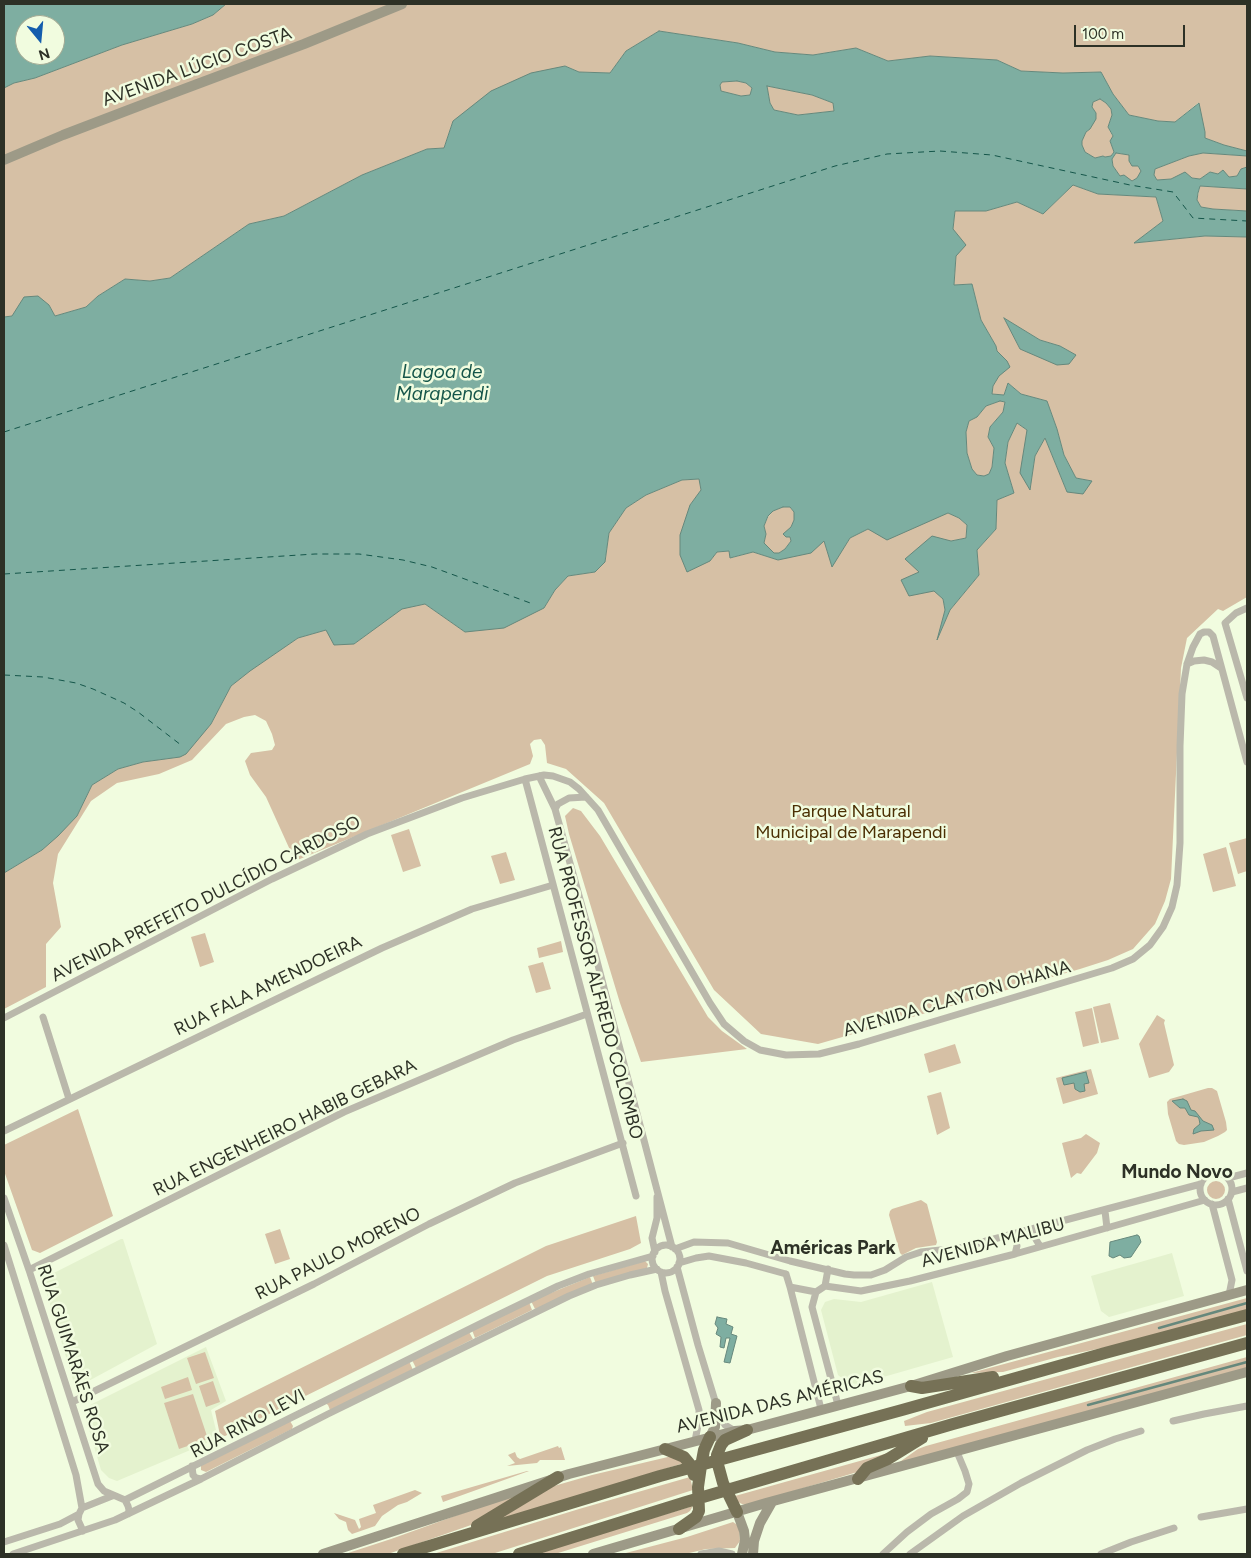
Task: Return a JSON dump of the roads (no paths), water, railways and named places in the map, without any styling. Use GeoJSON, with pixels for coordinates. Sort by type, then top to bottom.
{"type":"FeatureCollection","features":[{"type":"Feature","properties":{"kind":"highway"},"geometry":{"type":"LineString","coordinates":[[403,1554],[660,1476],[1247,1315]]}},
{"type":"Feature","properties":{"kind":"highway"},"geometry":{"type":"LineString","coordinates":[[518,1554],[699,1492],[725,1490],[953,1424],[1247,1343]]}},
{"type":"Feature","properties":{"kind":"highway"},"geometry":{"type":"LineString","coordinates":[[911,1386],[922,1388],[1009,1375],[1023,1376]]}},
{"type":"Feature","properties":{"kind":"highway"},"geometry":{"type":"LineString","coordinates":[[858,1479],[870,1466],[888,1459],[920,1439],[936,1434],[953,1424]]}},
{"type":"Feature","properties":{"kind":"highway"},"geometry":{"type":"LineString","coordinates":[[737,1512],[725,1490],[717,1461],[718,1450],[721,1445],[741,1430]]}},
{"type":"Feature","properties":{"kind":"highway"},"geometry":{"type":"LineString","coordinates":[[679,1529],[698,1514],[700,1507],[696,1467],[710,1437]]}},
{"type":"Feature","properties":{"kind":"highway"},"geometry":{"type":"LineString","coordinates":[[665,1449],[684,1457],[696,1467]]}},
{"type":"Feature","properties":{"kind":"highway"},"geometry":{"type":"LineString","coordinates":[[461,1536],[558,1477]]}},
{"type":"Feature","properties":{"kind":"main road","name":"AVENIDA LÚCIO COSTA"},"geometry":{"type":"LineString","coordinates":[[4,160],[63,135],[304,44],[402,4]]}},
{"type":"Feature","properties":{"kind":"main road","name":"AVENIDA DAS AMÉRICAS"},"geometry":{"type":"LineString","coordinates":[[323,1554],[558,1477],[911,1386],[1006,1356],[1247,1290]]}},
{"type":"Feature","properties":{"kind":"main road"},"geometry":{"type":"LineString","coordinates":[[593,1554],[772,1502],[1247,1372]]}},
{"type":"Feature","properties":{"kind":"main road"},"geometry":{"type":"LineString","coordinates":[[710,1437],[714,1427],[716,1403]]}},
{"type":"Feature","properties":{"kind":"main road"},"geometry":{"type":"LineString","coordinates":[[753,1554],[754,1541],[760,1522],[772,1502]]}},
{"type":"Feature","properties":{"kind":"main road"},"geometry":{"type":"LineString","coordinates":[[737,1512],[744,1531],[745,1540],[742,1554]]}},
{"type":"Feature","properties":{"kind":"street"},"geometry":{"type":"LineString","coordinates":[[1247,608],[1236,613],[1225,623],[1247,698]]}},
{"type":"Feature","properties":{"kind":"street","name":"AVENIDA CLAYTON OHANA"},"geometry":{"type":"LineString","coordinates":[[539,776],[544,775],[564,779],[579,789],[598,810],[724,1024],[737,1036],[760,1050],[786,1055],[819,1054],[859,1044],[1112,968],[1132,959],[1150,945],[1163,927],[1172,907],[1177,885],[1180,843],[1182,702],[1187,664],[1198,637],[1204,632],[1212,634],[1221,668]]}},
{"type":"Feature","properties":{"kind":"street"},"geometry":{"type":"LineString","coordinates":[[1187,664],[1204,660],[1212,662],[1221,668],[1247,762]]}},
{"type":"Feature","properties":{"kind":"street","name":"AVENIDA PREFEITO DULCÍDIO CARDOSO"},"geometry":{"type":"LineString","coordinates":[[4,1018],[272,879],[358,838],[462,798],[539,776]]}},
{"type":"Feature","properties":{"kind":"street","name":"RUA PROFESSOR ALFREDO COLOMBO"},"geometry":{"type":"LineString","coordinates":[[539,776],[555,809],[674,1248]]}},
{"type":"Feature","properties":{"kind":"street","name":"RUA PROFESSOR ALFREDO COLOMBO"},"geometry":{"type":"LineString","coordinates":[[525,779],[636,1196]]}},
{"type":"Feature","properties":{"kind":"street"},"geometry":{"type":"LineString","coordinates":[[555,809],[569,798],[586,797]]}},
{"type":"Feature","properties":{"kind":"street","name":"RUA FALA AMENDOEIRA"},"geometry":{"type":"LineString","coordinates":[[4,1131],[382,948],[472,909],[553,885]]}},
{"type":"Feature","properties":{"kind":"street","name":"RUA ENGENHEIRO HABIB GEBARA"},"geometry":{"type":"LineString","coordinates":[[29,1270],[344,1112],[513,1040],[587,1014]]}},
{"type":"Feature","properties":{"kind":"street"},"geometry":{"type":"LineString","coordinates":[[43,1017],[69,1099]]}},
{"type":"Feature","properties":{"kind":"street","name":"RUA PAULO MORENO"},"geometry":{"type":"LineString","coordinates":[[72,1402],[515,1183],[623,1144]]}},
{"type":"Feature","properties":{"kind":"street"},"geometry":{"type":"LineString","coordinates":[[1228,1178],[1247,1172]]}},
{"type":"Feature","properties":{"kind":"street"},"geometry":{"type":"LineString","coordinates":[[1247,1188],[1230,1195],[1220,1204],[1212,1204],[1201,1195],[1201,1184],[1212,1173],[1218,1173],[1228,1178],[1232,1184],[1230,1195],[1247,1271]]}},
{"type":"Feature","properties":{"kind":"street","name":"AVENIDA MALIBU"},"geometry":{"type":"LineString","coordinates":[[674,1248],[694,1242],[728,1243],[790,1261],[854,1275],[871,1275],[885,1270],[906,1257],[921,1252],[960,1248],[1201,1184]]}},
{"type":"Feature","properties":{"kind":"street","name":"RUA PROFESSOR ALFREDO COLOMBO"},"geometry":{"type":"LineString","coordinates":[[654,1254],[652,1238],[657,1218],[658,1187]]}},
{"type":"Feature","properties":{"kind":"street","name":"RUA GUIMARÃES ROSA"},"geometry":{"type":"LineString","coordinates":[[4,1198],[98,1484],[112,1496]]}},
{"type":"Feature","properties":{"kind":"street","name":"AVENIDA MALIBU"},"geometry":{"type":"LineString","coordinates":[[825,1286],[861,1291],[900,1283],[1015,1254],[1205,1200]]}},
{"type":"Feature","properties":{"kind":"street"},"geometry":{"type":"LineString","coordinates":[[1212,1204],[1232,1280],[1229,1295]]}},
{"type":"Feature","properties":{"kind":"street"},"geometry":{"type":"LineString","coordinates":[[1104,1211],[1107,1228]]}},
{"type":"Feature","properties":{"kind":"street"},"geometry":{"type":"LineString","coordinates":[[1034,1229],[1035,1238],[1040,1246]]}},
{"type":"Feature","properties":{"kind":"street"},"geometry":{"type":"LineString","coordinates":[[1014,1234],[1018,1246],[1015,1254]]}},
{"type":"Feature","properties":{"kind":"street","name":"RUA GUIMARÃES ROSA"},"geometry":{"type":"LineString","coordinates":[[4,1245],[72,1459],[76,1475],[80,1511],[78,1520],[83,1531]]}},
{"type":"Feature","properties":{"kind":"street"},"geometry":{"type":"LineString","coordinates":[[695,1441],[699,1410],[659,1271],[653,1263],[654,1254],[663,1246],[674,1248],[680,1257],[678,1265],[698,1345],[722,1423],[741,1430]]}},
{"type":"Feature","properties":{"kind":"street","name":"RUA RINO LEVI"},"geometry":{"type":"LineString","coordinates":[[654,1254],[589,1274],[558,1286],[192,1466],[194,1475],[196,1478],[201,1479],[328,1414],[569,1296],[596,1285],[630,1275],[659,1271]]}},
{"type":"Feature","properties":{"kind":"street"},"geometry":{"type":"LineString","coordinates":[[659,1271],[670,1272],[678,1265],[696,1258],[708,1256],[746,1263],[786,1274]]}},
{"type":"Feature","properties":{"kind":"street"},"geometry":{"type":"LineString","coordinates":[[790,1261],[786,1274],[821,1409]]}},
{"type":"Feature","properties":{"kind":"street"},"geometry":{"type":"LineString","coordinates":[[828,1269],[825,1286],[816,1292],[812,1307],[838,1405]]}},
{"type":"Feature","properties":{"kind":"street"},"geometry":{"type":"LineString","coordinates":[[790,1287],[816,1292]]}},
{"type":"Feature","properties":{"kind":"street"},"geometry":{"type":"LineString","coordinates":[[321,1402],[326,1407],[328,1414]]}},
{"type":"Feature","properties":{"kind":"street"},"geometry":{"type":"LineString","coordinates":[[1173,1421],[1247,1406]]}},
{"type":"Feature","properties":{"kind":"street"},"geometry":{"type":"LineString","coordinates":[[910,1554],[964,1516],[1020,1483],[1087,1450],[1141,1431]]}},
{"type":"Feature","properties":{"kind":"street"},"geometry":{"type":"LineString","coordinates":[[883,1554],[907,1532],[931,1514],[967,1492],[969,1484],[957,1452]]}},
{"type":"Feature","properties":{"kind":"street"},"geometry":{"type":"LineString","coordinates":[[124,1500],[192,1466]]}},
{"type":"Feature","properties":{"kind":"street"},"geometry":{"type":"LineString","coordinates":[[14,1554],[128,1514],[201,1479]]}},
{"type":"Feature","properties":{"kind":"street"},"geometry":{"type":"LineString","coordinates":[[4,1542],[60,1524],[104,1498],[112,1496],[124,1500],[128,1506],[128,1514]]}},
{"type":"Feature","properties":{"kind":"street"},"geometry":{"type":"LineString","coordinates":[[1202,1517],[1247,1509]]}},
{"type":"Feature","properties":{"kind":"street"},"geometry":{"type":"LineString","coordinates":[[1101,1554],[1174,1528]]}},
{"type":"Feature","properties":{"kind":"street"},"geometry":{"type":"LineString","coordinates":[[701,1554],[719,1551],[732,1554]]}},
{"type":"Feature","properties":{"kind":"water"},"geometry":{"type":"Polygon","coordinates":[[[4,4],[226,4],[213,15],[192,24],[122,45],[35,78],[14,83],[4,88],[4,4]]]}},
{"type":"Feature","properties":{"kind":"water","name":"Lagoa de Marapendi"},"geometry":{"type":"Polygon","coordinates":[[[659,31],[738,43],[775,52],[813,55],[856,48],[888,61],[930,56],[997,60],[1021,71],[1101,72],[1113,94],[1129,115],[1158,121],[1175,122],[1199,103],[1205,138],[1247,151],[1247,156],[1203,153],[1189,156],[1155,169],[1154,175],[1157,180],[1171,179],[1185,172],[1192,178],[1200,179],[1210,172],[1218,174],[1223,170],[1229,177],[1237,176],[1241,169],[1247,167],[1247,189],[1200,186],[1197,200],[1201,207],[1247,211],[1247,237],[1205,236],[1134,243],[1163,221],[1156,197],[1098,194],[1073,185],[1043,214],[1017,202],[986,211],[955,211],[953,229],[966,245],[956,256],[954,285],[972,284],[981,320],[997,351],[1010,367],[999,376],[993,386],[992,394],[1004,395],[1008,383],[1021,394],[1047,401],[1064,455],[1076,478],[1092,481],[1083,494],[1067,492],[1045,438],[1035,456],[1030,490],[1020,473],[1027,430],[1017,423],[1008,442],[1005,463],[1014,493],[997,500],[996,529],[977,550],[979,575],[950,610],[937,640],[945,610],[943,599],[934,591],[909,596],[901,580],[919,572],[905,559],[932,536],[951,541],[966,538],[967,525],[959,518],[948,513],[887,540],[868,529],[850,538],[832,567],[824,541],[811,553],[778,560],[753,552],[730,558],[729,551],[717,552],[710,561],[687,572],[680,555],[680,535],[690,505],[701,490],[699,479],[682,480],[646,495],[626,508],[609,533],[605,562],[595,572],[568,576],[555,590],[544,608],[504,628],[465,632],[425,604],[402,609],[354,644],[334,645],[326,630],[298,638],[231,686],[211,724],[186,754],[180,757],[143,762],[118,769],[92,785],[77,816],[58,836],[42,850],[4,873],[4,317],[12,316],[24,297],[38,296],[49,305],[55,316],[86,307],[98,296],[125,279],[150,281],[170,278],[249,224],[284,216],[362,175],[427,149],[444,148],[453,121],[491,91],[531,73],[565,66],[579,72],[610,73],[626,51],[659,31]],[[737,81],[722,82],[720,85],[721,91],[741,96],[750,95],[752,88],[746,83],[737,81]],[[767,86],[770,103],[774,110],[798,115],[834,111],[833,103],[812,95],[767,86]],[[1100,99],[1093,102],[1092,107],[1096,113],[1096,119],[1086,132],[1082,145],[1085,152],[1095,158],[1111,156],[1114,152],[1110,141],[1113,136],[1108,127],[1112,115],[1111,109],[1100,99]],[[1116,153],[1112,159],[1113,166],[1120,176],[1124,175],[1132,181],[1137,178],[1141,171],[1138,166],[1132,166],[1129,161],[1129,155],[1116,153]],[[1000,401],[986,406],[977,417],[969,421],[966,432],[967,453],[972,469],[977,475],[984,476],[989,474],[992,467],[994,448],[988,437],[990,427],[1003,412],[1005,402],[1000,401]],[[783,507],[773,511],[768,516],[764,526],[766,534],[764,543],[774,553],[779,553],[791,541],[790,537],[786,537],[783,534],[791,527],[794,520],[794,512],[790,507],[783,507]]]}},
{"type":"Feature","properties":{"kind":"water"},"geometry":{"type":"Polygon","coordinates":[[[1004,318],[1040,340],[1060,346],[1076,355],[1069,364],[1057,365],[1020,349],[1004,318]]]}},
{"type":"Feature","properties":{"kind":"water"},"geometry":{"type":"Polygon","coordinates":[[[1086,1072],[1089,1083],[1084,1084],[1085,1091],[1080,1092],[1075,1089],[1074,1083],[1064,1085],[1062,1078],[1086,1072]]]}},
{"type":"Feature","properties":{"kind":"water"},"geometry":{"type":"Polygon","coordinates":[[[1183,1099],[1187,1101],[1191,1110],[1195,1111],[1203,1121],[1212,1125],[1214,1130],[1193,1134],[1194,1129],[1200,1124],[1198,1117],[1189,1115],[1185,1108],[1180,1108],[1172,1101],[1183,1099]]]}},
{"type":"Feature","properties":{"kind":"water"},"geometry":{"type":"Polygon","coordinates":[[[1137,1235],[1141,1242],[1131,1257],[1124,1258],[1120,1255],[1113,1258],[1109,1256],[1110,1242],[1137,1235]]]}},
{"type":"Feature","properties":{"kind":"water"},"geometry":{"type":"Polygon","coordinates":[[[717,1317],[727,1319],[726,1324],[733,1327],[731,1334],[737,1336],[730,1363],[724,1362],[730,1338],[726,1338],[724,1348],[720,1347],[721,1337],[716,1334],[718,1328],[715,1324],[717,1317]]]}},
{"type":"Feature","properties":{"kind":"waterway"},"geometry":{"type":"LineString","coordinates":[[1159,1328],[1247,1303]]}},
{"type":"Feature","properties":{"kind":"waterway"},"geometry":{"type":"LineString","coordinates":[[1088,1405],[1247,1362]]}},
{"type":"Feature","properties":{"kind":"district","name":"Mundo Novo"},"geometry":{"type":"Point","coordinates":[1177,1172]}},
{"type":"Feature","properties":{"kind":"district","name":"Américas Park"},"geometry":{"type":"Point","coordinates":[833,1248]}},
{"type":"Feature","properties":{"kind":"park label","name":"Parque Natural Municipal de Marapendi"},"geometry":{"type":"Point","coordinates":[851,822]}}]}
